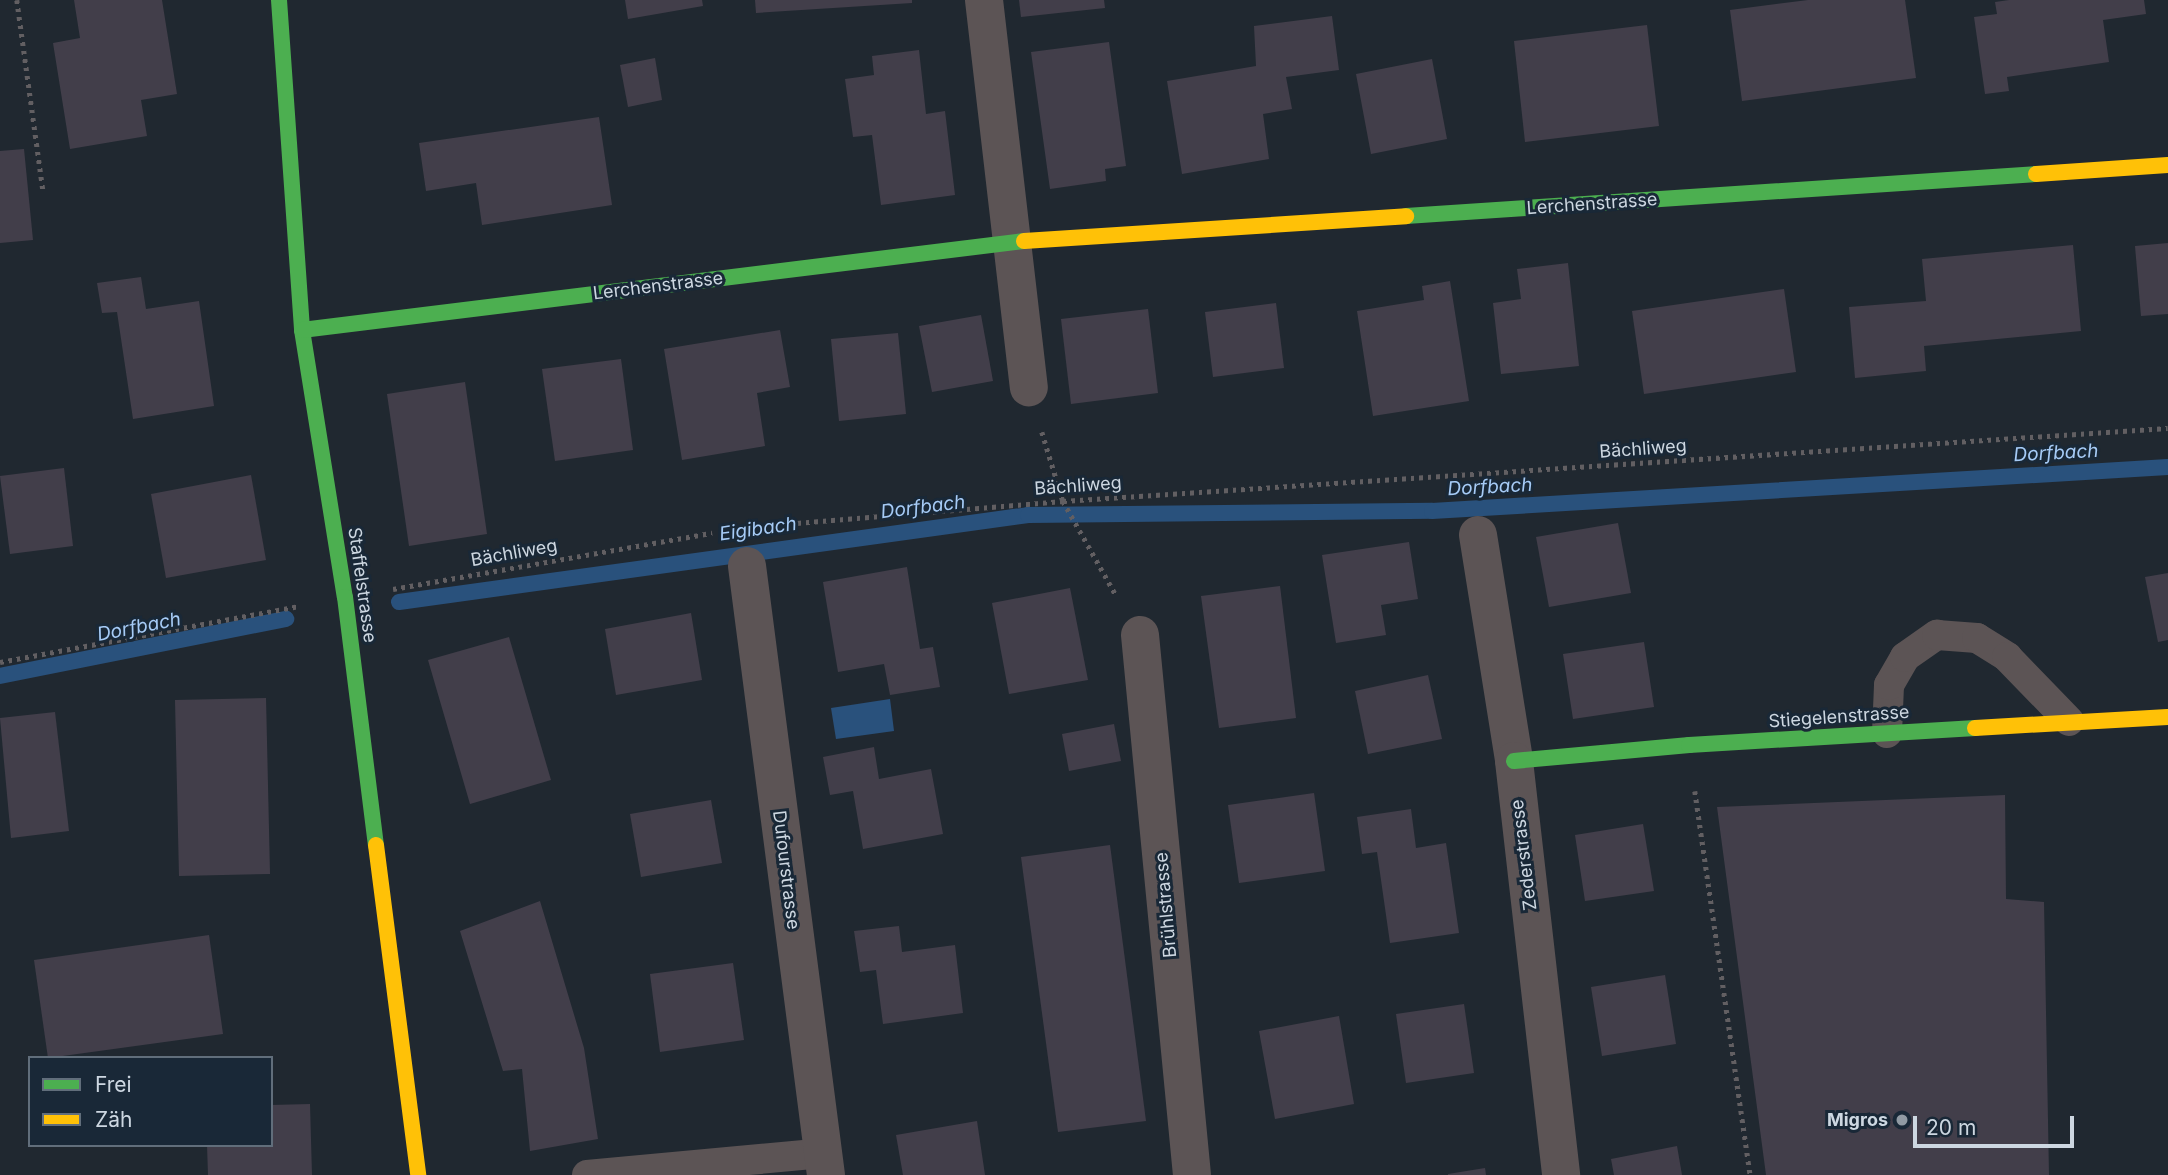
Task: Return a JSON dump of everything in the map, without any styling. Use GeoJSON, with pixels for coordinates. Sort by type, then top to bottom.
{"type":"FeatureCollection","features":[{"type":"Feature","properties":{"kind":"street","name":"Staffelstrasse"},"geometry":{"type":"LineString","coordinates":[[279,0],[302,330],[345,597],[418,1175]]}},
{"type":"Feature","properties":{"kind":"street"},"geometry":{"type":"LineString","coordinates":[[984,0],[1015,242],[1029,387]]}},
{"type":"Feature","properties":{"kind":"street","name":"Lerchenstrasse"},"geometry":{"type":"LineString","coordinates":[[302,330],[1015,242],[2168,165]]}},
{"type":"Feature","properties":{"kind":"street","name":"Zederstrasse"},"geometry":{"type":"LineString","coordinates":[[1478,535],[1514,761],[1561,1175]]}},
{"type":"Feature","properties":{"kind":"street","name":"Dufourstrasse"},"geometry":{"type":"LineString","coordinates":[[747,566],[825,1164]]}},
{"type":"Feature","properties":{"kind":"street","name":"Brühlstrasse"},"geometry":{"type":"LineString","coordinates":[[1140,635],[1192,1175]]}},
{"type":"Feature","properties":{"kind":"street","name":"Stiegelenstrasse"},"geometry":{"type":"LineString","coordinates":[[1514,761],[1689,745],[2168,717]]}},
{"type":"Feature","properties":{"kind":"lane"},"geometry":{"type":"LineString","coordinates":[[1887,733],[1889,685],[1905,657],[1937,635],[1977,638],[2007,657],[2069,721]]}},
{"type":"Feature","properties":{"kind":"lane"},"geometry":{"type":"LineString","coordinates":[[587,1175],[825,1164]]}},
{"type":"Feature","properties":{"kind":"path"},"geometry":{"type":"LineString","coordinates":[[17,0],[43,189]]}},
{"type":"Feature","properties":{"kind":"path"},"geometry":{"type":"LineString","coordinates":[[1029,387],[1063,501],[1140,635]]}},
{"type":"Feature","properties":{"kind":"path","name":"Bächliweg"},"geometry":{"type":"LineString","coordinates":[[769,526],[1063,501],[2168,428]]}},
{"type":"Feature","properties":{"kind":"path","name":"Bächliweg"},"geometry":{"type":"LineString","coordinates":[[0,662],[345,597],[715,533]]}},
{"type":"Feature","properties":{"kind":"path"},"geometry":{"type":"LineString","coordinates":[[1689,745],[1750,1175]]}},
{"type":"Feature","properties":{"kind":"water"},"geometry":{"type":"Polygon","coordinates":[[[890,699],[894,731],[836,739],[831,708],[890,699]]]}},
{"type":"Feature","properties":{"kind":"building"},"geometry":{"type":"Polygon","coordinates":[[[74,0],[162,0],[177,94],[141,100],[147,136],[70,149],[53,43],[80,38],[74,0]]]}},
{"type":"Feature","properties":{"kind":"building"},"geometry":{"type":"Polygon","coordinates":[[[625,0],[702,0],[703,6],[628,19],[625,0]]]}},
{"type":"Feature","properties":{"kind":"building"},"geometry":{"type":"Polygon","coordinates":[[[755,0],[912,0],[912,3],[756,13],[755,0]]]}},
{"type":"Feature","properties":{"kind":"building"},"geometry":{"type":"Polygon","coordinates":[[[1019,0],[1104,0],[1105,8],[1021,17],[1019,0]]]}},
{"type":"Feature","properties":{"kind":"building"},"geometry":{"type":"Polygon","coordinates":[[[1808,0],[1905,0],[1916,78],[1742,101],[1730,10],[1808,0]]]}},
{"type":"Feature","properties":{"kind":"building"},"geometry":{"type":"Polygon","coordinates":[[[2144,0],[2146,14],[2103,20],[2109,62],[2007,77],[2009,91],[1985,94],[1974,17],[1997,14],[1995,2],[2144,0]]]}},
{"type":"Feature","properties":{"kind":"building"},"geometry":{"type":"Polygon","coordinates":[[[1332,16],[1339,70],[1286,77],[1292,109],[1263,114],[1269,159],[1182,174],[1167,81],[1256,66],[1254,26],[1332,16]]]}},
{"type":"Feature","properties":{"kind":"building"},"geometry":{"type":"Polygon","coordinates":[[[1647,25],[1659,126],[1525,142],[1514,41],[1647,25]]]}},
{"type":"Feature","properties":{"kind":"building"},"geometry":{"type":"Polygon","coordinates":[[[1109,42],[1126,166],[1105,169],[1106,181],[1050,189],[1031,52],[1109,42]]]}},
{"type":"Feature","properties":{"kind":"building"},"geometry":{"type":"Polygon","coordinates":[[[919,50],[926,114],[945,111],[955,195],[881,205],[872,135],[853,137],[845,79],[874,75],[872,56],[919,50]]]}},
{"type":"Feature","properties":{"kind":"building"},"geometry":{"type":"Polygon","coordinates":[[[655,58],[662,100],[628,107],[620,65],[655,58]]]}},
{"type":"Feature","properties":{"kind":"building"},"geometry":{"type":"Polygon","coordinates":[[[1432,59],[1447,139],[1371,154],[1356,74],[1432,59]]]}},
{"type":"Feature","properties":{"kind":"building"},"geometry":{"type":"Polygon","coordinates":[[[599,117],[612,205],[482,225],[476,183],[426,191],[419,143],[599,117]]]}},
{"type":"Feature","properties":{"kind":"building"},"geometry":{"type":"Polygon","coordinates":[[[24,149],[33,240],[0,243],[0,151],[24,149]]]}},
{"type":"Feature","properties":{"kind":"building"},"geometry":{"type":"Polygon","coordinates":[[[2168,243],[2168,314],[2141,316],[2135,246],[2168,243]]]}},
{"type":"Feature","properties":{"kind":"building"},"geometry":{"type":"Polygon","coordinates":[[[2073,245],[2081,331],[1924,346],[1926,371],[1855,378],[1849,307],[1926,301],[1922,259],[2073,245]]]}},
{"type":"Feature","properties":{"kind":"building"},"geometry":{"type":"Polygon","coordinates":[[[1568,263],[1579,366],[1501,374],[1493,303],[1521,299],[1517,269],[1568,263]]]}},
{"type":"Feature","properties":{"kind":"building"},"geometry":{"type":"Polygon","coordinates":[[[141,277],[146,309],[199,301],[214,406],[133,419],[117,312],[102,313],[97,283],[141,277]]]}},
{"type":"Feature","properties":{"kind":"building"},"geometry":{"type":"Polygon","coordinates":[[[1450,281],[1469,401],[1373,416],[1357,311],[1424,300],[1422,286],[1450,281]]]}},
{"type":"Feature","properties":{"kind":"building"},"geometry":{"type":"Polygon","coordinates":[[[1784,289],[1796,372],[1644,394],[1632,311],[1784,289]]]}},
{"type":"Feature","properties":{"kind":"building"},"geometry":{"type":"Polygon","coordinates":[[[1276,303],[1284,368],[1213,377],[1205,312],[1276,303]]]}},
{"type":"Feature","properties":{"kind":"building"},"geometry":{"type":"Polygon","coordinates":[[[1148,309],[1158,393],[1071,404],[1061,319],[1148,309]]]}},
{"type":"Feature","properties":{"kind":"building"},"geometry":{"type":"Polygon","coordinates":[[[981,315],[993,381],[932,392],[919,326],[981,315]]]}},
{"type":"Feature","properties":{"kind":"building"},"geometry":{"type":"Polygon","coordinates":[[[780,330],[790,387],[757,393],[765,446],[682,460],[664,349],[780,330]]]}},
{"type":"Feature","properties":{"kind":"building"},"geometry":{"type":"Polygon","coordinates":[[[898,333],[906,414],[839,421],[831,339],[898,333]]]}},
{"type":"Feature","properties":{"kind":"building"},"geometry":{"type":"Polygon","coordinates":[[[621,359],[633,450],[555,461],[542,369],[621,359]]]}},
{"type":"Feature","properties":{"kind":"building"},"geometry":{"type":"Polygon","coordinates":[[[465,382],[487,534],[409,546],[387,394],[465,382]]]}},
{"type":"Feature","properties":{"kind":"building"},"geometry":{"type":"Polygon","coordinates":[[[64,468],[73,546],[10,554],[0,476],[64,468]]]}},
{"type":"Feature","properties":{"kind":"building"},"geometry":{"type":"Polygon","coordinates":[[[251,475],[266,560],[166,578],[151,494],[251,475]]]}},
{"type":"Feature","properties":{"kind":"building"},"geometry":{"type":"Polygon","coordinates":[[[1618,523],[1631,593],[1549,607],[1536,537],[1618,523]]]}},
{"type":"Feature","properties":{"kind":"building"},"geometry":{"type":"Polygon","coordinates":[[[1409,542],[1418,599],[1381,605],[1386,635],[1336,643],[1322,555],[1409,542]]]}},
{"type":"Feature","properties":{"kind":"building"},"geometry":{"type":"Polygon","coordinates":[[[907,567],[920,649],[933,647],[940,687],[890,695],[884,664],[838,672],[823,582],[907,567]]]}},
{"type":"Feature","properties":{"kind":"building"},"geometry":{"type":"Polygon","coordinates":[[[2168,573],[2168,640],[2158,642],[2145,577],[2168,573]]]}},
{"type":"Feature","properties":{"kind":"building"},"geometry":{"type":"Polygon","coordinates":[[[1280,586],[1296,718],[1219,728],[1201,596],[1280,586]]]}},
{"type":"Feature","properties":{"kind":"building"},"geometry":{"type":"Polygon","coordinates":[[[1070,588],[1088,680],[1009,694],[992,603],[1070,588]]]}},
{"type":"Feature","properties":{"kind":"building"},"geometry":{"type":"Polygon","coordinates":[[[691,613],[702,680],[616,695],[605,629],[691,613]]]}},
{"type":"Feature","properties":{"kind":"building"},"geometry":{"type":"Polygon","coordinates":[[[509,637],[551,780],[470,804],[428,660],[509,637]]]}},
{"type":"Feature","properties":{"kind":"building"},"geometry":{"type":"Polygon","coordinates":[[[1644,642],[1654,707],[1573,719],[1563,654],[1644,642]]]}},
{"type":"Feature","properties":{"kind":"building"},"geometry":{"type":"Polygon","coordinates":[[[1428,675],[1442,739],[1368,754],[1355,691],[1428,675]]]}},
{"type":"Feature","properties":{"kind":"building"},"geometry":{"type":"Polygon","coordinates":[[[266,698],[270,874],[179,876],[175,700],[266,698]]]}},
{"type":"Feature","properties":{"kind":"building"},"geometry":{"type":"Polygon","coordinates":[[[55,712],[69,831],[11,838],[0,718],[55,712]]]}},
{"type":"Feature","properties":{"kind":"building"},"geometry":{"type":"Polygon","coordinates":[[[1114,724],[1121,761],[1069,771],[1062,734],[1114,724]]]}},
{"type":"Feature","properties":{"kind":"building"},"geometry":{"type":"Polygon","coordinates":[[[874,747],[879,779],[931,769],[943,834],[863,849],[853,791],[830,795],[823,757],[874,747]]]}},
{"type":"Feature","properties":{"kind":"building"},"geometry":{"type":"Polygon","coordinates":[[[1314,793],[1325,871],[1239,883],[1228,805],[1314,793]]]}},
{"type":"Feature","properties":{"kind":"building"},"geometry":{"type":"Polygon","coordinates":[[[2005,795],[2006,899],[2044,902],[2049,1175],[1766,1175],[1717,807],[2005,795]]]}},
{"type":"Feature","properties":{"kind":"building"},"geometry":{"type":"Polygon","coordinates":[[[711,800],[722,863],[641,877],[630,814],[711,800]]]}},
{"type":"Feature","properties":{"kind":"building"},"geometry":{"type":"Polygon","coordinates":[[[1411,809],[1416,848],[1446,843],[1459,933],[1390,943],[1377,852],[1362,854],[1357,817],[1411,809]]]}},
{"type":"Feature","properties":{"kind":"building"},"geometry":{"type":"Polygon","coordinates":[[[1643,824],[1654,891],[1585,901],[1575,835],[1643,824]]]}},
{"type":"Feature","properties":{"kind":"building"},"geometry":{"type":"Polygon","coordinates":[[[1110,845],[1146,1121],[1058,1132],[1021,857],[1110,845]]]}},
{"type":"Feature","properties":{"kind":"building"},"geometry":{"type":"Polygon","coordinates":[[[540,901],[584,1048],[598,1139],[530,1151],[522,1069],[503,1071],[460,931],[540,901]]]}},
{"type":"Feature","properties":{"kind":"building"},"geometry":{"type":"Polygon","coordinates":[[[899,926],[902,952],[955,945],[963,1013],[883,1024],[876,970],[860,972],[854,931],[899,926]]]}},
{"type":"Feature","properties":{"kind":"building"},"geometry":{"type":"Polygon","coordinates":[[[209,935],[223,1034],[48,1056],[34,960],[209,935]]]}},
{"type":"Feature","properties":{"kind":"building"},"geometry":{"type":"Polygon","coordinates":[[[733,963],[744,1040],[660,1052],[650,974],[733,963]]]}},
{"type":"Feature","properties":{"kind":"building"},"geometry":{"type":"Polygon","coordinates":[[[1665,975],[1676,1044],[1602,1056],[1591,987],[1665,975]]]}},
{"type":"Feature","properties":{"kind":"building"},"geometry":{"type":"Polygon","coordinates":[[[1464,1004],[1474,1073],[1406,1083],[1396,1014],[1464,1004]]]}},
{"type":"Feature","properties":{"kind":"building"},"geometry":{"type":"Polygon","coordinates":[[[1339,1016],[1354,1104],[1275,1119],[1259,1031],[1339,1016]]]}},
{"type":"Feature","properties":{"kind":"building"},"geometry":{"type":"Polygon","coordinates":[[[310,1104],[312,1175],[208,1175],[207,1147],[273,1147],[273,1105],[310,1104]]]}},
{"type":"Feature","properties":{"kind":"building"},"geometry":{"type":"Polygon","coordinates":[[[977,1121],[985,1175],[903,1175],[896,1135],[977,1121]]]}},
{"type":"Feature","properties":{"kind":"building"},"geometry":{"type":"Polygon","coordinates":[[[1677,1146],[1682,1175],[1614,1175],[1611,1159],[1677,1146]]]}},
{"type":"Feature","properties":{"kind":"building"},"geometry":{"type":"Polygon","coordinates":[[[1485,1168],[1486,1175],[1448,1175],[1448,1174],[1485,1168]]]}},
{"type":"Feature","properties":{"kind":"waterway","name":"Dorfbach"},"geometry":{"type":"LineString","coordinates":[[399,602],[1028,515],[1432,511],[2168,467]]}},
{"type":"Feature","properties":{"kind":"waterway","name":"Dorfbach"},"geometry":{"type":"LineString","coordinates":[[0,676],[286,619]]}},
{"type":"Feature","properties":{"kind":"traffic: fast"},"geometry":{"type":"LineString","coordinates":[[279,0],[302,330],[345,597],[376,845]]}},
{"type":"Feature","properties":{"kind":"traffic: fast"},"geometry":{"type":"LineString","coordinates":[[1406,216],[2036,174]]}},
{"type":"Feature","properties":{"kind":"traffic: fast"},"geometry":{"type":"LineString","coordinates":[[302,330],[1024,241]]}},
{"type":"Feature","properties":{"kind":"traffic: fast"},"geometry":{"type":"LineString","coordinates":[[1514,761],[1689,745],[1975,728]]}},
{"type":"Feature","properties":{"kind":"traffic: slow"},"geometry":{"type":"LineString","coordinates":[[2036,174],[2168,165]]}},
{"type":"Feature","properties":{"kind":"traffic: slow"},"geometry":{"type":"LineString","coordinates":[[1024,241],[1406,216]]}},
{"type":"Feature","properties":{"kind":"traffic: slow"},"geometry":{"type":"LineString","coordinates":[[1975,728],[2168,717]]}},
{"type":"Feature","properties":{"kind":"traffic: slow"},"geometry":{"type":"LineString","coordinates":[[376,845],[418,1175]]}},
{"type":"Feature","properties":{"kind":"place","name":"Migros"},"geometry":{"type":"Point","coordinates":[1902,1120]}},
{"type":"Feature","properties":{"kind":"water label","name":"Eigibach"},"geometry":{"type":"Point","coordinates":[758,529]}}]}
